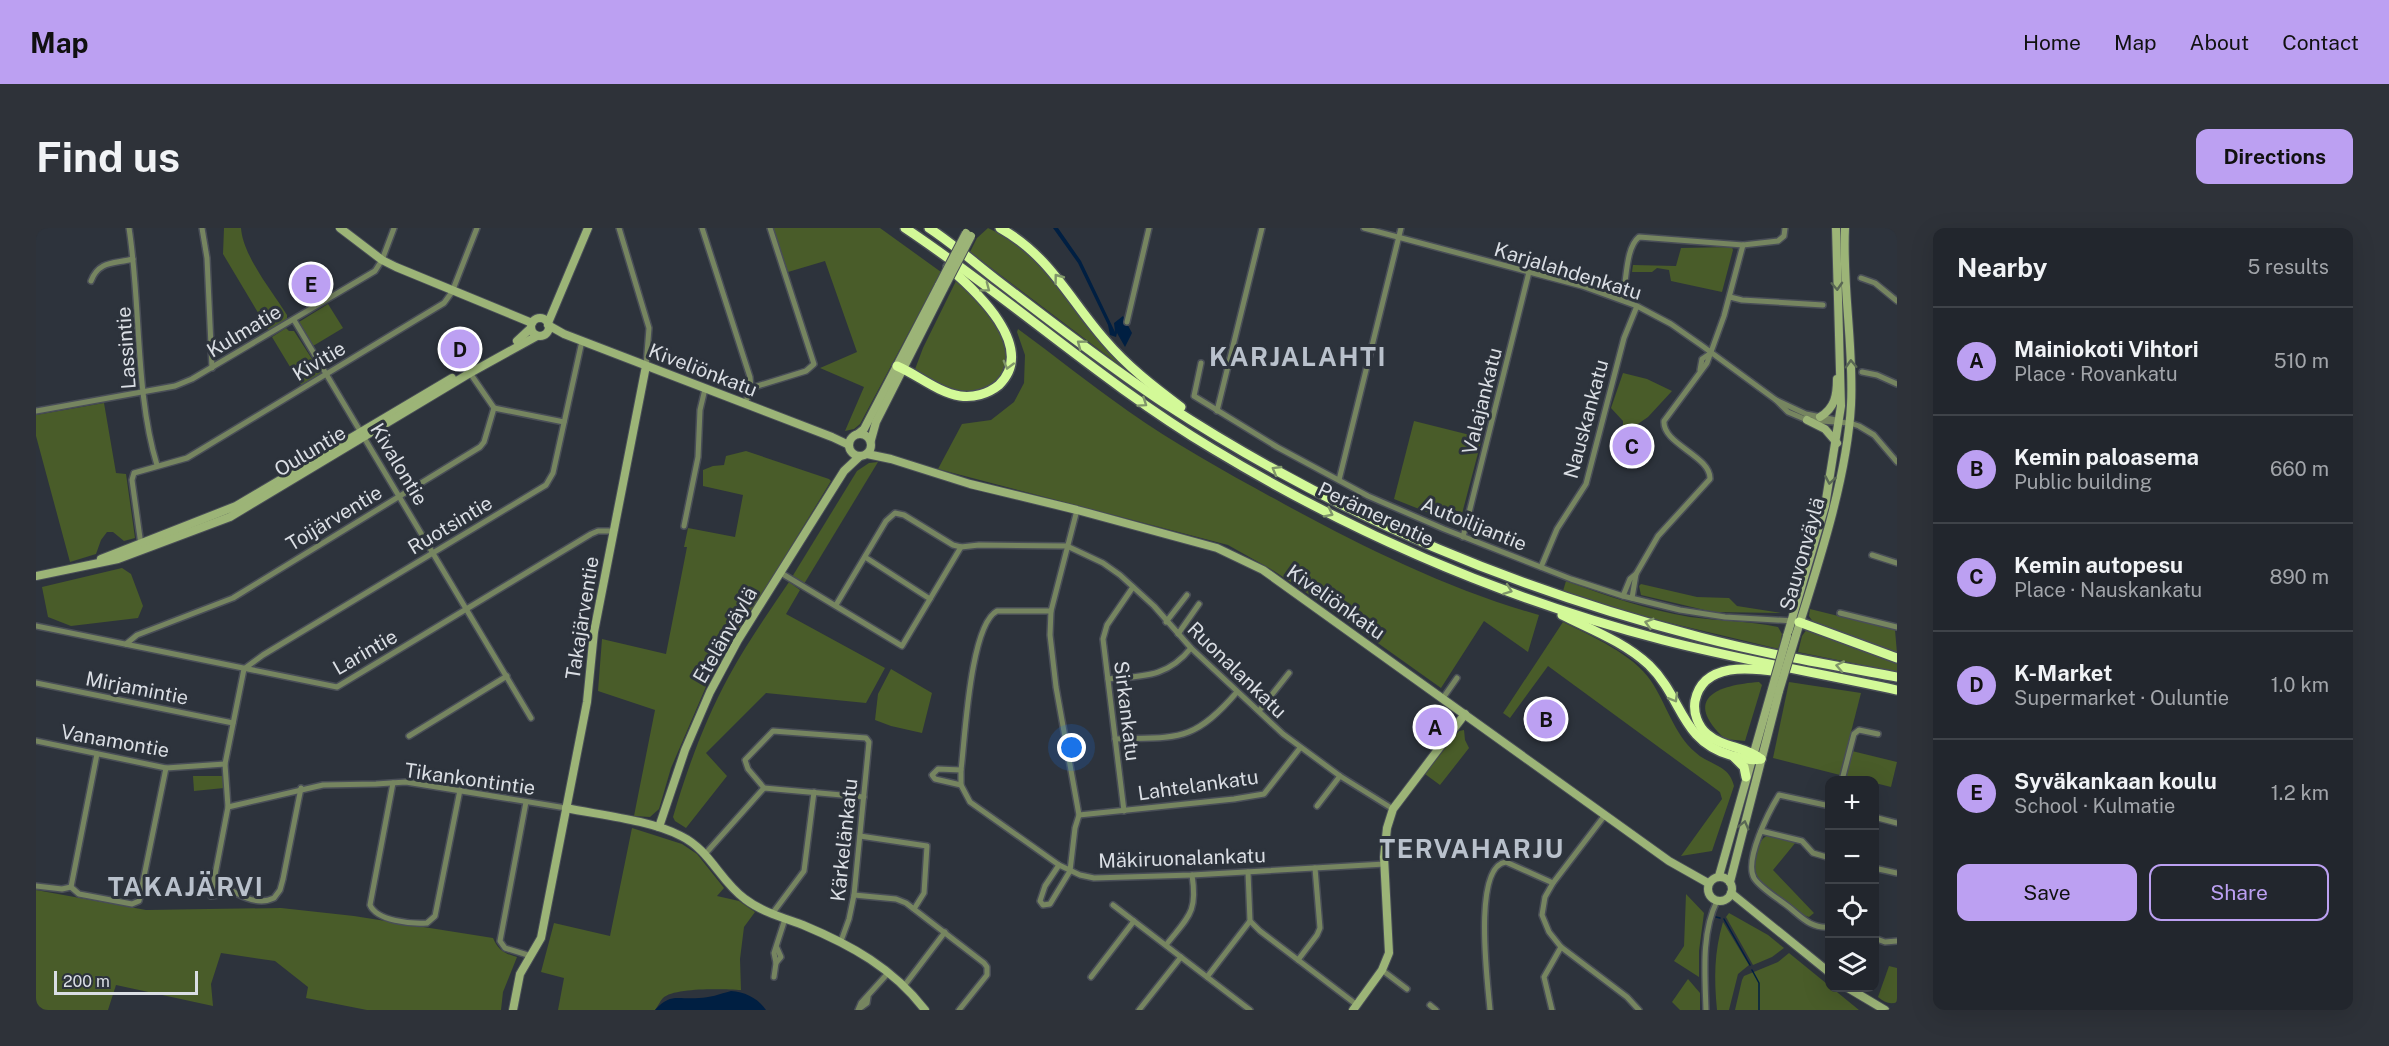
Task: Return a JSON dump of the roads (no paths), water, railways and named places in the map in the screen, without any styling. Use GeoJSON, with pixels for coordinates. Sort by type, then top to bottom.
{"type":"FeatureCollection","features":[{"type":"Feature","properties":{"kind":"highway"},"geometry":{"type":"LineString","coordinates":[[899,228],[924,246],[989,308],[1006,334],[1011,356],[1008,372],[1000,383],[989,391],[974,396],[953,394],[900,368]]}},
{"type":"Feature","properties":{"kind":"highway","name":"Perämerentie"},"geometry":{"type":"LineString","coordinates":[[905,228],[1104,377],[1211,448],[1309,503],[1365,531],[1442,565],[1544,604],[1660,640],[1897,690]]}},
{"type":"Feature","properties":{"kind":"highway","name":"Perämerentie"},"geometry":{"type":"LineString","coordinates":[[929,228],[1096,356],[1199,425],[1283,474],[1377,522],[1430,546],[1539,589],[1704,638],[1897,678]]}},
{"type":"Feature","properties":{"kind":"highway"},"geometry":{"type":"LineString","coordinates":[[1000,228],[1036,253],[1106,341],[1143,377],[1196,418],[1199,425]]}},
{"type":"Feature","properties":{"kind":"highway"},"geometry":{"type":"LineString","coordinates":[[1544,604],[1619,643],[1645,662],[1665,683],[1699,739],[1712,748],[1733,756],[1751,756]]}},
{"type":"Feature","properties":{"kind":"highway"},"geometry":{"type":"LineString","coordinates":[[1796,622],[1897,658]]}},
{"type":"Feature","properties":{"kind":"highway"},"geometry":{"type":"LineString","coordinates":[[1761,759],[1722,744],[1703,729],[1697,719],[1694,706],[1701,687],[1711,676],[1727,670],[1805,672]]}},
{"type":"Feature","properties":{"kind":"highway"},"geometry":{"type":"LineString","coordinates":[[1733,756],[1744,767],[1746,777]]}},
{"type":"Feature","properties":{"kind":"main road"},"geometry":{"type":"LineString","coordinates":[[340,228],[382,260],[531,326],[537,336]]}},
{"type":"Feature","properties":{"kind":"main road"},"geometry":{"type":"LineString","coordinates":[[563,288],[539,318],[548,327],[588,228]]}},
{"type":"Feature","properties":{"kind":"main road","name":"Sauvonväylä"},"geometry":{"type":"LineString","coordinates":[[1796,622],[1825,506],[1837,443],[1842,389],[1836,228]]}},
{"type":"Feature","properties":{"kind":"main road","name":"Sauvonväylä"},"geometry":{"type":"LineString","coordinates":[[1719,876],[1751,756],[1775,690],[1837,493],[1850,423],[1852,376],[1845,228]]}},
{"type":"Feature","properties":{"kind":"main road"},"geometry":{"type":"LineString","coordinates":[[900,368],[876,422],[871,450],[863,455],[850,448],[856,435],[864,429],[900,368],[970,231]]}},
{"type":"Feature","properties":{"kind":"main road","name":"Ouluntie"},"geometry":{"type":"LineString","coordinates":[[363,434],[517,340],[539,318]]}},
{"type":"Feature","properties":{"kind":"main road","name":"Kiveliönkatu"},"geometry":{"type":"LineString","coordinates":[[548,327],[832,436],[850,448]]}},
{"type":"Feature","properties":{"kind":"main road","name":"Ouluntie"},"geometry":{"type":"LineString","coordinates":[[36,576],[87,566],[141,547],[236,506],[537,336],[548,327]]}},
{"type":"Feature","properties":{"kind":"main road","name":"Takajärventie"},"geometry":{"type":"LineString","coordinates":[[513,1010],[519,977],[541,938],[587,702],[594,632],[646,366]]}},
{"type":"Feature","properties":{"kind":"main road"},"geometry":{"type":"LineString","coordinates":[[1820,417],[1827,412],[1834,401],[1837,379],[1841,373]]}},
{"type":"Feature","properties":{"kind":"main road"},"geometry":{"type":"LineString","coordinates":[[1807,420],[1825,429],[1837,443]]}},
{"type":"Feature","properties":{"kind":"main road"},"geometry":{"type":"LineString","coordinates":[[856,435],[866,435],[871,442]]}},
{"type":"Feature","properties":{"kind":"main road","name":"Kiveliönkatu"},"geometry":{"type":"LineString","coordinates":[[832,436],[856,435]]}},
{"type":"Feature","properties":{"kind":"main road","name":"Kiveliönkatu"},"geometry":{"type":"LineString","coordinates":[[871,442],[891,459]]}},
{"type":"Feature","properties":{"kind":"main road","name":"Etelänväylä"},"geometry":{"type":"LineString","coordinates":[[659,827],[685,750],[710,692],[738,640],[844,471],[850,448]]}},
{"type":"Feature","properties":{"kind":"main road","name":"Kiveliönkatu"},"geometry":{"type":"LineString","coordinates":[[863,455],[891,459],[970,484],[1216,548],[1263,570],[1605,816],[1669,861],[1708,883]]}},
{"type":"Feature","properties":{"kind":"main road","name":"Etelänväylä"},"geometry":{"type":"LineString","coordinates":[[844,471],[863,455]]}},
{"type":"Feature","properties":{"kind":"main road","name":"Sauvonväylä"},"geometry":{"type":"LineString","coordinates":[[1730,882],[1761,759],[1775,690]]}},
{"type":"Feature","properties":{"kind":"main road"},"geometry":{"type":"LineString","coordinates":[[1355,1007],[1382,970],[1390,946],[1384,864],[1385,841],[1393,809],[1465,714]]}},
{"type":"Feature","properties":{"kind":"main road"},"geometry":{"type":"LineString","coordinates":[[566,808],[659,827],[690,840],[706,853],[739,894],[772,914],[841,941],[889,972],[925,1010]]}},
{"type":"Feature","properties":{"kind":"main road"},"geometry":{"type":"LineString","coordinates":[[1719,876],[1730,882],[1731,893],[1726,899],[1717,901],[1708,894],[1708,883],[1713,878],[1719,876]]}},
{"type":"Feature","properties":{"kind":"main road"},"geometry":{"type":"LineString","coordinates":[[1731,893],[1825,969]]}},
{"type":"Feature","properties":{"kind":"main road"},"geometry":{"type":"LineString","coordinates":[[1856,992],[1885,1010]]}},
{"type":"Feature","properties":{"kind":"street","name":"Lassintie"},"geometry":{"type":"LineString","coordinates":[[129,228],[144,390],[157,465]]}},
{"type":"Feature","properties":{"kind":"street"},"geometry":{"type":"LineString","coordinates":[[202,228],[207,258],[212,368]]}},
{"type":"Feature","properties":{"kind":"street","name":"Kulmatie"},"geometry":{"type":"LineString","coordinates":[[36,411],[175,386],[192,379],[373,272],[382,260],[394,228]]}},
{"type":"Feature","properties":{"kind":"street","name":"Kivitie"},"geometry":{"type":"LineString","coordinates":[[141,547],[132,480],[134,473],[187,458],[444,303],[453,292],[477,228]]}},
{"type":"Feature","properties":{"kind":"street","name":"Takajärventie"},"geometry":{"type":"LineString","coordinates":[[619,228],[649,328],[646,366]]}},
{"type":"Feature","properties":{"kind":"street"},"geometry":{"type":"LineString","coordinates":[[702,228],[749,374],[751,388],[745,404]]}},
{"type":"Feature","properties":{"kind":"street"},"geometry":{"type":"LineString","coordinates":[[751,388],[806,371],[814,364],[770,228]]}},
{"type":"Feature","properties":{"kind":"street"},"geometry":{"type":"LineString","coordinates":[[1127,322],[1149,228]]}},
{"type":"Feature","properties":{"kind":"street"},"geometry":{"type":"LineString","coordinates":[[1216,411],[1262,228]]}},
{"type":"Feature","properties":{"kind":"street","name":"Karjalahdenkatu"},"geometry":{"type":"LineString","coordinates":[[1364,228],[1582,286],[1637,306],[1671,324],[1776,400]]}},
{"type":"Feature","properties":{"kind":"street"},"geometry":{"type":"LineString","coordinates":[[1339,480],[1401,228]]}},
{"type":"Feature","properties":{"kind":"street"},"geometry":{"type":"LineString","coordinates":[[1622,300],[1630,249],[1639,237],[1743,245],[1778,241],[1784,236],[1785,228]]}},
{"type":"Feature","properties":{"kind":"street"},"geometry":{"type":"LineString","coordinates":[[1623,596],[1630,579],[1636,574],[1658,537],[1710,478],[1707,468],[1666,431],[1664,421],[1700,372],[1702,359],[1711,353],[1730,297],[1743,245]]}},
{"type":"Feature","properties":{"kind":"street"},"geometry":{"type":"LineString","coordinates":[[91,281],[96,270],[105,264],[133,259]]}},
{"type":"Feature","properties":{"kind":"street","name":"Valajankatu"},"geometry":{"type":"LineString","coordinates":[[1464,537],[1529,272]]}},
{"type":"Feature","properties":{"kind":"street"},"geometry":{"type":"LineString","coordinates":[[1862,278],[1875,283],[1897,301]]}},
{"type":"Feature","properties":{"kind":"street"},"geometry":{"type":"LineString","coordinates":[[1730,297],[1742,300],[1823,305]]}},
{"type":"Feature","properties":{"kind":"street","name":"Nauskankatu"},"geometry":{"type":"LineString","coordinates":[[1541,567],[1557,529],[1578,500],[1586,484],[1624,338],[1637,306]]}},
{"type":"Feature","properties":{"kind":"street","name":"Kivalontie"},"geometry":{"type":"LineString","coordinates":[[294,320],[531,718]]}},
{"type":"Feature","properties":{"kind":"street","name":"Ruotsintie"},"geometry":{"type":"LineString","coordinates":[[244,669],[257,658],[546,485],[553,473],[582,341]]}},
{"type":"Feature","properties":{"kind":"street"},"geometry":{"type":"LineString","coordinates":[[1224,350],[1232,350]]}},
{"type":"Feature","properties":{"kind":"street","name":"Autoilijantie"},"geometry":{"type":"LineString","coordinates":[[1201,363],[1194,396],[1216,411],[1339,480],[1464,537],[1623,596],[1701,614],[1796,622]]}},
{"type":"Feature","properties":{"kind":"street"},"geometry":{"type":"LineString","coordinates":[[1862,372],[1877,375],[1897,384]]}},
{"type":"Feature","properties":{"kind":"street"},"geometry":{"type":"LineString","coordinates":[[470,373],[494,408],[564,422]]}},
{"type":"Feature","properties":{"kind":"street"},"geometry":{"type":"LineString","coordinates":[[684,526],[698,458],[700,410],[705,389]]}},
{"type":"Feature","properties":{"kind":"street"},"geometry":{"type":"LineString","coordinates":[[1776,400],[1806,414],[1839,422]]}},
{"type":"Feature","properties":{"kind":"street"},"geometry":{"type":"LineString","coordinates":[[1776,400],[1788,412],[1807,420],[1850,423],[1874,435],[1897,462]]}},
{"type":"Feature","properties":{"kind":"street","name":"Toijärventie"},"geometry":{"type":"LineString","coordinates":[[126,644],[137,635],[233,598],[482,445],[494,408]]}},
{"type":"Feature","properties":{"kind":"street"},"geometry":{"type":"LineString","coordinates":[[1059,865],[1041,896],[1042,904],[1046,906],[1050,904],[1070,871],[1075,828],[1079,815],[1050,646],[1052,611],[1077,510]]}},
{"type":"Feature","properties":{"kind":"street"},"geometry":{"type":"LineString","coordinates":[[836,605],[886,520],[896,513],[904,514],[953,545],[961,547],[979,545],[1067,546]]}},
{"type":"Feature","properties":{"kind":"street","name":"Larintie"},"geometry":{"type":"LineString","coordinates":[[36,626],[329,686],[340,686],[591,534],[598,531],[613,531]]}},
{"type":"Feature","properties":{"kind":"street","name":"Ruonalankatu"},"geometry":{"type":"LineString","coordinates":[[1067,546],[1106,565],[1133,587],[1154,606],[1191,648],[1300,748],[1393,809]]}},
{"type":"Feature","properties":{"kind":"street"},"geometry":{"type":"LineString","coordinates":[[781,573],[902,646],[961,547]]}},
{"type":"Feature","properties":{"kind":"street"},"geometry":{"type":"LineString","coordinates":[[1872,555],[1897,562]]}},
{"type":"Feature","properties":{"kind":"street"},"geometry":{"type":"LineString","coordinates":[[865,557],[930,599]]}},
{"type":"Feature","properties":{"kind":"street"},"geometry":{"type":"LineString","coordinates":[[1632,598],[1636,574]]}},
{"type":"Feature","properties":{"kind":"street","name":"Sirkankatu"},"geometry":{"type":"LineString","coordinates":[[1124,811],[1104,634],[1107,625],[1133,587]]}},
{"type":"Feature","properties":{"kind":"street"},"geometry":{"type":"LineString","coordinates":[[1166,622],[1187,596]]}},
{"type":"Feature","properties":{"kind":"street"},"geometry":{"type":"LineString","coordinates":[[1178,634],[1199,604]]}},
{"type":"Feature","properties":{"kind":"street"},"geometry":{"type":"LineString","coordinates":[[961,770],[938,769],[932,775],[935,779],[961,785],[972,666],[991,616],[994,612],[1003,610],[1052,611]]}},
{"type":"Feature","properties":{"kind":"street"},"geometry":{"type":"LineString","coordinates":[[1840,613],[1897,627]]}},
{"type":"Feature","properties":{"kind":"street"},"geometry":{"type":"LineString","coordinates":[[1108,679],[1161,672],[1179,661],[1191,648]]}},
{"type":"Feature","properties":{"kind":"street"},"geometry":{"type":"LineString","coordinates":[[225,887],[218,895],[211,896],[228,807],[225,764],[244,669]]}},
{"type":"Feature","properties":{"kind":"street"},"geometry":{"type":"LineString","coordinates":[[1259,711],[1289,673]]}},
{"type":"Feature","properties":{"kind":"street"},"geometry":{"type":"LineString","coordinates":[[409,736],[507,676]]}},
{"type":"Feature","properties":{"kind":"street"},"geometry":{"type":"LineString","coordinates":[[1443,698],[1457,678]]}},
{"type":"Feature","properties":{"kind":"street","name":"Mirjamintie"},"geometry":{"type":"LineString","coordinates":[[36,683],[233,723]]}},
{"type":"Feature","properties":{"kind":"street"},"geometry":{"type":"LineString","coordinates":[[1115,739],[1167,738],[1189,733],[1206,723],[1237,692]]}},
{"type":"Feature","properties":{"kind":"street","name":"Kärkelänkatu"},"geometry":{"type":"LineString","coordinates":[[765,788],[748,769],[745,762],[747,757],[773,731],[788,730],[868,740],[870,745],[855,895],[841,941]]}},
{"type":"Feature","properties":{"kind":"street"},"geometry":{"type":"LineString","coordinates":[[1843,776],[1854,735],[1859,730],[1878,735]]}},
{"type":"Feature","properties":{"kind":"street","name":"Vanamontie"},"geometry":{"type":"LineString","coordinates":[[36,741],[166,768],[225,764]]}},
{"type":"Feature","properties":{"kind":"street","name":"Lahtelankatu"},"geometry":{"type":"LineString","coordinates":[[1079,815],[1264,794],[1300,748]]}},
{"type":"Feature","properties":{"kind":"street"},"geometry":{"type":"LineString","coordinates":[[70,887],[97,754]]}},
{"type":"Feature","properties":{"kind":"street"},"geometry":{"type":"LineString","coordinates":[[36,886],[62,889],[70,887],[81,894],[130,904],[138,902],[166,768]]}},
{"type":"Feature","properties":{"kind":"street"},"geometry":{"type":"LineString","coordinates":[[1317,806],[1340,776]]}},
{"type":"Feature","properties":{"kind":"street","name":"Tikankontintie"},"geometry":{"type":"LineString","coordinates":[[228,807],[301,788],[333,783],[406,782],[566,808]]}},
{"type":"Feature","properties":{"kind":"street"},"geometry":{"type":"LineString","coordinates":[[393,783],[387,826],[370,908],[380,915],[396,920],[424,923],[433,920],[460,790]]}},
{"type":"Feature","properties":{"kind":"street","name":"Mäkiruonalankatu"},"geometry":{"type":"LineString","coordinates":[[961,785],[970,802],[1059,865],[1090,877],[1108,879],[1384,864]]}},
{"type":"Feature","properties":{"kind":"street"},"geometry":{"type":"LineString","coordinates":[[214,880],[232,893],[261,900],[271,900],[277,895],[283,879],[301,788]]}},
{"type":"Feature","properties":{"kind":"street"},"geometry":{"type":"LineString","coordinates":[[706,853],[765,788],[864,797]]}},
{"type":"Feature","properties":{"kind":"street"},"geometry":{"type":"LineString","coordinates":[[772,914],[804,871],[814,792]]}},
{"type":"Feature","properties":{"kind":"street"},"geometry":{"type":"LineString","coordinates":[[1825,805],[1779,795],[1767,814],[1752,863],[1753,876],[1756,880],[1816,927],[1825,927]]}},
{"type":"Feature","properties":{"kind":"street"},"geometry":{"type":"LineString","coordinates":[[526,802],[500,941],[505,948],[531,956]]}},
{"type":"Feature","properties":{"kind":"street"},"geometry":{"type":"LineString","coordinates":[[1605,816],[1553,883],[1545,897],[1542,915],[1549,932],[1561,947],[1625,995],[1639,1010]]}},
{"type":"Feature","properties":{"kind":"street"},"geometry":{"type":"LineString","coordinates":[[1879,818],[1897,823]]}},
{"type":"Feature","properties":{"kind":"street"},"geometry":{"type":"LineString","coordinates":[[1761,831],[1802,841],[1813,853],[1825,857]]}},
{"type":"Feature","properties":{"kind":"street"},"geometry":{"type":"LineString","coordinates":[[860,836],[927,846],[924,893],[914,909]]}},
{"type":"Feature","properties":{"kind":"street"},"geometry":{"type":"LineString","coordinates":[[1490,1010],[1484,920],[1485,903],[1494,870],[1499,864],[1506,862],[1553,883]]}},
{"type":"Feature","properties":{"kind":"street"},"geometry":{"type":"LineString","coordinates":[[1298,960],[1320,928],[1315,868]]}},
{"type":"Feature","properties":{"kind":"street"},"geometry":{"type":"LineString","coordinates":[[1879,869],[1897,873]]}},
{"type":"Feature","properties":{"kind":"street"},"geometry":{"type":"LineString","coordinates":[[1248,872],[1250,921],[1355,1007]]}},
{"type":"Feature","properties":{"kind":"street"},"geometry":{"type":"LineString","coordinates":[[1166,945],[1193,910],[1195,899],[1192,875]]}},
{"type":"Feature","properties":{"kind":"street"},"geometry":{"type":"LineString","coordinates":[[855,895],[896,899],[914,909],[984,963],[988,972],[959,1010]]}},
{"type":"Feature","properties":{"kind":"street"},"geometry":{"type":"LineString","coordinates":[[1706,1010],[1706,956],[1711,916],[1717,901]]}},
{"type":"Feature","properties":{"kind":"street"},"geometry":{"type":"LineString","coordinates":[[1113,905],[1250,1010]]}},
{"type":"Feature","properties":{"kind":"street"},"geometry":{"type":"LineString","coordinates":[[774,977],[776,963],[774,957],[785,919]]}},
{"type":"Feature","properties":{"kind":"street"},"geometry":{"type":"LineString","coordinates":[[1091,976],[1134,921]]}},
{"type":"Feature","properties":{"kind":"street"},"geometry":{"type":"LineString","coordinates":[[1207,977],[1250,921]]}},
{"type":"Feature","properties":{"kind":"street"},"geometry":{"type":"LineString","coordinates":[[904,986],[945,932]]}},
{"type":"Feature","properties":{"kind":"street"},"geometry":{"type":"LineString","coordinates":[[1879,940],[1885,942],[1897,941]]}},
{"type":"Feature","properties":{"kind":"street"},"geometry":{"type":"LineString","coordinates":[[1552,1010],[1544,977],[1561,947]]}},
{"type":"Feature","properties":{"kind":"street"},"geometry":{"type":"LineString","coordinates":[[1139,1010],[1181,957]]}},
{"type":"Feature","properties":{"kind":"street"},"geometry":{"type":"LineString","coordinates":[[1382,970],[1407,989]]}},
{"type":"Feature","properties":{"kind":"street"},"geometry":{"type":"LineString","coordinates":[[859,1009],[861,1003],[889,972]]}},
{"type":"Feature","properties":{"kind":"street"},"geometry":{"type":"LineString","coordinates":[[1430,1005],[1436,1010]]}},
{"type":"Feature","properties":{"kind":"water"},"geometry":{"type":"Polygon","coordinates":[[[1053,228],[1058,228],[1081,261],[1115,332],[1114,323],[1123,316],[1132,333],[1125,347],[1117,333],[1116,337],[1110,335],[1108,325],[1078,263],[1053,228]]]}},
{"type":"Feature","properties":{"kind":"water"},"geometry":{"type":"Polygon","coordinates":[[[731,991],[751,996],[766,1010],[655,1010],[670,999],[707,997],[731,991]]]}},
{"type":"Feature","properties":{"kind":"waterway"},"geometry":{"type":"LineString","coordinates":[[1716,917],[1720,918]]}},
{"type":"Feature","properties":{"kind":"waterway"},"geometry":{"type":"LineString","coordinates":[[1724,919],[1750,965]]}},
{"type":"Feature","properties":{"kind":"waterway"},"geometry":{"type":"LineString","coordinates":[[1752,970],[1759,983],[1759,1010]]}},
{"type":"Feature","properties":{"kind":"place","name":"Syväkankaan koulu"},"geometry":{"type":"Point","coordinates":[311,284]}},
{"type":"Feature","properties":{"kind":"place","name":"K-Market"},"geometry":{"type":"Point","coordinates":[460,349]}},
{"type":"Feature","properties":{"kind":"place","name":"Kemin autopesu"},"geometry":{"type":"Point","coordinates":[1632,446]}},
{"type":"Feature","properties":{"kind":"place","name":"Kemin paloasema"},"geometry":{"type":"Point","coordinates":[1546,719]}},
{"type":"Feature","properties":{"kind":"place","name":"Mainiokoti Vihtori"},"geometry":{"type":"Point","coordinates":[1435,727]}},
{"type":"Feature","properties":{"kind":"district","name":"KARJALAHTI"},"geometry":{"type":"Point","coordinates":[1298,357]}},
{"type":"Feature","properties":{"kind":"district","name":"TERVAHARJU"},"geometry":{"type":"Point","coordinates":[1472,849]}},
{"type":"Feature","properties":{"kind":"district","name":"TAKAJÄRVI"},"geometry":{"type":"Point","coordinates":[186,887]}}]}
